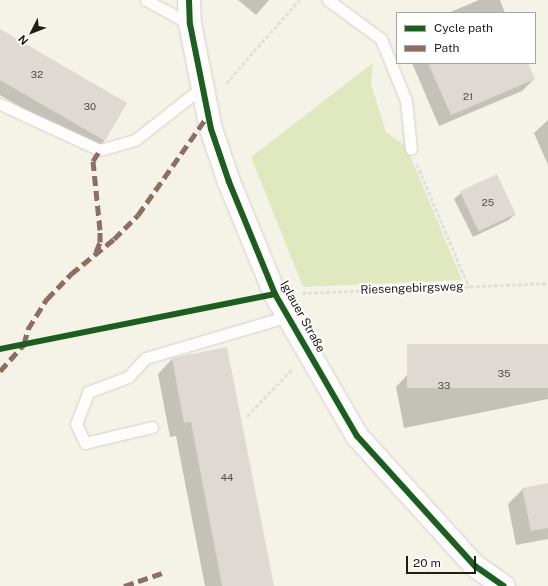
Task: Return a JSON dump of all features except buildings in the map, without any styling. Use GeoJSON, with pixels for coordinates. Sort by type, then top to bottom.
{"type":"FeatureCollection","features":[{"type":"Feature","properties":{"kind":"street","name":"Iglauer Straße"},"geometry":{"type":"LineString","coordinates":[[189,0],[190,24],[203,98],[229,182],[275,294],[357,436],[475,566],[504,586]]}},
{"type":"Feature","properties":{"kind":"lane"},"geometry":{"type":"LineString","coordinates":[[146,0],[190,24]]}},
{"type":"Feature","properties":{"kind":"lane"},"geometry":{"type":"LineString","coordinates":[[328,0],[381,39],[406,101],[411,148]]}},
{"type":"Feature","properties":{"kind":"lane"},"geometry":{"type":"LineString","coordinates":[[0,104],[100,150],[135,140],[203,98]]}},
{"type":"Feature","properties":{"kind":"lane"},"geometry":{"type":"LineString","coordinates":[[152,427],[85,443],[76,424],[88,392],[128,377],[146,358],[289,316]]}},
{"type":"Feature","properties":{"kind":"path"},"geometry":{"type":"LineString","coordinates":[[203,98],[299,0]]}},
{"type":"Feature","properties":{"kind":"path"},"geometry":{"type":"LineString","coordinates":[[411,148],[469,287]]}},
{"type":"Feature","properties":{"kind":"path"},"geometry":{"type":"LineString","coordinates":[[247,416],[309,351]]}},
{"type":"Feature","properties":{"kind":"green space"},"geometry":{"type":"Polygon","coordinates":[[[373,63],[371,84],[386,132],[406,146],[462,280],[303,287],[251,157],[373,63]]]}},
{"type":"Feature","properties":{"kind":"marked path"},"geometry":{"type":"LineString","coordinates":[[0,371],[24,344],[28,329],[47,299],[71,274],[114,239],[138,215],[207,117]]}},
{"type":"Feature","properties":{"kind":"marked path"},"geometry":{"type":"LineString","coordinates":[[96,252],[100,242],[100,230],[93,161],[100,150]]}},
{"type":"Feature","properties":{"kind":"marked path"},"geometry":{"type":"LineString","coordinates":[[124,586],[162,573]]}},
{"type":"Feature","properties":{"kind":"cycle path"},"geometry":{"type":"LineString","coordinates":[[189,0],[190,24],[211,129],[229,182],[275,294],[357,436],[475,566],[504,586]]}},
{"type":"Feature","properties":{"kind":"cycle path"},"geometry":{"type":"LineString","coordinates":[[0,349],[275,294]]}}]}
